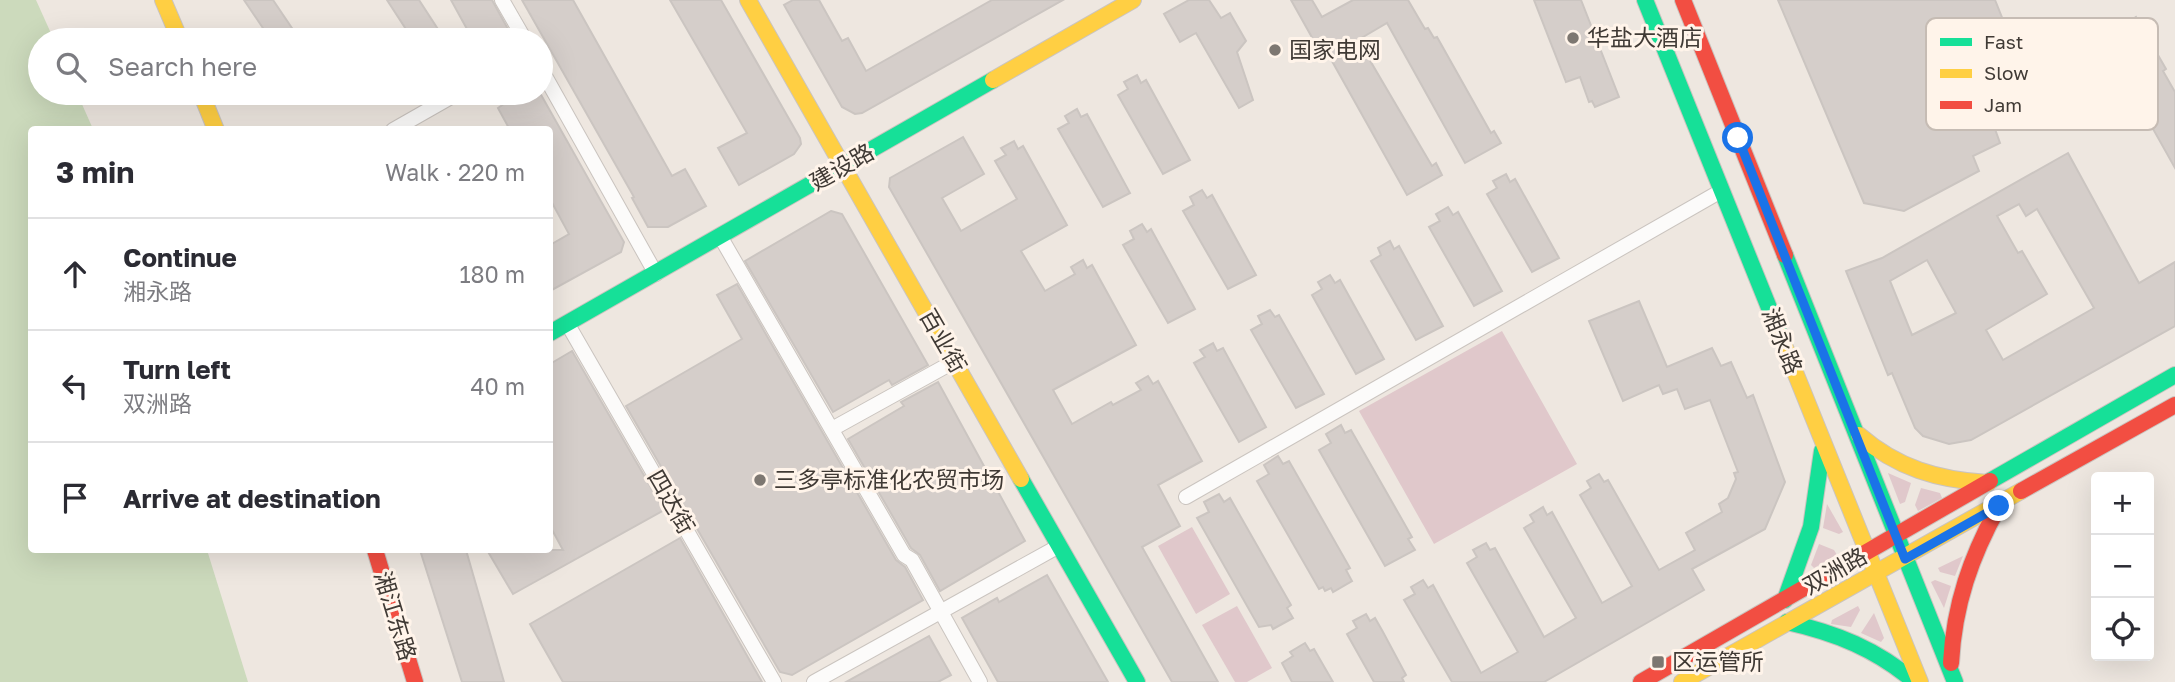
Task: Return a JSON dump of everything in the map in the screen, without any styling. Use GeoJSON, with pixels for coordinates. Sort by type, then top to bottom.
{"type":"FeatureCollection","features":[{"type":"Feature","properties":{"kind":"main road"},"geometry":{"type":"LineString","coordinates":[[163,0],[175,28]]}},
{"type":"Feature","properties":{"kind":"main road","name":"百业街"},"geometry":{"type":"LineString","coordinates":[[748,0],[1136,682]]}},
{"type":"Feature","properties":{"kind":"main road","name":"建设路"},"geometry":{"type":"LineString","coordinates":[[553,330],[1133,0]]}},
{"type":"Feature","properties":{"kind":"main road","name":"湘永路"},"geometry":{"type":"LineString","coordinates":[[1645,0],[1918,682]]}},
{"type":"Feature","properties":{"kind":"main road","name":"湘永路"},"geometry":{"type":"LineString","coordinates":[[1683,0],[1953,677]]}},
{"type":"Feature","properties":{"kind":"main road"},"geometry":{"type":"LineString","coordinates":[[206,105],[214,126]]}},
{"type":"Feature","properties":{"kind":"main road","name":"双洲路"},"geometry":{"type":"LineString","coordinates":[[1641,682],[2175,375]]}},
{"type":"Feature","properties":{"kind":"main road"},"geometry":{"type":"LineString","coordinates":[[1806,402],[1838,389]]}},
{"type":"Feature","properties":{"kind":"main road","name":"双洲路"},"geometry":{"type":"LineString","coordinates":[[1682,682],[2175,405]]}},
{"type":"Feature","properties":{"kind":"main road"},"geometry":{"type":"LineString","coordinates":[[1854,430],[1877,452],[1900,466],[1940,479],[1988,483]]}},
{"type":"Feature","properties":{"kind":"main road"},"geometry":{"type":"LineString","coordinates":[[2071,435],[2083,458]]}},
{"type":"Feature","properties":{"kind":"main road"},"geometry":{"type":"LineString","coordinates":[[1785,600],[1811,533],[1821,482],[1822,442]]}},
{"type":"Feature","properties":{"kind":"main road"},"geometry":{"type":"LineString","coordinates":[[1953,677],[1952,634],[1962,583],[1985,530],[1999,506]]}},
{"type":"Feature","properties":{"kind":"main road","name":"湘江东路"},"geometry":{"type":"LineString","coordinates":[[376,553],[415,682]]}},
{"type":"Feature","properties":{"kind":"main road"},"geometry":{"type":"LineString","coordinates":[[1787,622],[1851,638],[1895,664],[1918,682]]}},
{"type":"Feature","properties":{"kind":"street"},"geometry":{"type":"LineString","coordinates":[[502,0],[518,28]]}},
{"type":"Feature","properties":{"kind":"street"},"geometry":{"type":"LineString","coordinates":[[553,90],[656,274]]}},
{"type":"Feature","properties":{"kind":"street"},"geometry":{"type":"LineString","coordinates":[[400,126],[437,105]]}},
{"type":"Feature","properties":{"kind":"street"},"geometry":{"type":"LineString","coordinates":[[1186,497],[1721,191]]}},
{"type":"Feature","properties":{"kind":"street"},"geometry":{"type":"LineString","coordinates":[[720,236],[904,555],[912,560],[980,682]]}},
{"type":"Feature","properties":{"kind":"street","name":"四达街"},"geometry":{"type":"LineString","coordinates":[[568,323],[774,682]]}},
{"type":"Feature","properties":{"kind":"street"},"geometry":{"type":"LineString","coordinates":[[832,429],[955,360]]}},
{"type":"Feature","properties":{"kind":"street"},"geometry":{"type":"LineString","coordinates":[[814,682],[1059,546]]}},
{"type":"Feature","properties":{"kind":"shaded area"},"geometry":{"type":"Polygon","coordinates":[[[0,0],[36,0],[49,28],[28,28],[28,105],[82,105],[92,126],[28,126],[28,553],[208,553],[248,682],[0,682],[0,0]]]}},
{"type":"Feature","properties":{"kind":"shaded area"},"geometry":{"type":"Polygon","coordinates":[[[1502,331],[1577,464],[1434,544],[1359,411],[1502,331]]]}},
{"type":"Feature","properties":{"kind":"shaded area"},"geometry":{"type":"Polygon","coordinates":[[[1888,473],[1911,483],[1905,502],[1900,504],[1888,473]]]}},
{"type":"Feature","properties":{"kind":"shaded area"},"geometry":{"type":"Polygon","coordinates":[[[1921,488],[1940,493],[1942,498],[1918,511],[1915,505],[1921,488]]]}},
{"type":"Feature","properties":{"kind":"shaded area"},"geometry":{"type":"Polygon","coordinates":[[[1827,504],[1843,532],[1839,534],[1823,528],[1827,504]]]}},
{"type":"Feature","properties":{"kind":"shaded area"},"geometry":{"type":"Polygon","coordinates":[[[1192,527],[1230,594],[1196,614],[1158,546],[1192,527]]]}},
{"type":"Feature","properties":{"kind":"shaded area"},"geometry":{"type":"Polygon","coordinates":[[[1819,544],[1834,550],[1837,555],[1814,568],[1811,565],[1819,544]]]}},
{"type":"Feature","properties":{"kind":"shaded area"},"geometry":{"type":"Polygon","coordinates":[[[1963,556],[1955,576],[1940,572],[1938,568],[1963,556]]]}},
{"type":"Feature","properties":{"kind":"shaded area"},"geometry":{"type":"Polygon","coordinates":[[[1935,580],[1951,586],[1944,608],[1931,582],[1935,580]]]}},
{"type":"Feature","properties":{"kind":"shaded area"},"geometry":{"type":"Polygon","coordinates":[[[1237,606],[1272,668],[1247,682],[1235,682],[1202,625],[1237,606]]]}},
{"type":"Feature","properties":{"kind":"shaded area"},"geometry":{"type":"Polygon","coordinates":[[[1858,606],[1860,610],[1851,627],[1831,624],[1832,620],[1858,606]]]}},
{"type":"Feature","properties":{"kind":"shaded area"},"geometry":{"type":"Polygon","coordinates":[[[1874,613],[1884,638],[1881,642],[1861,633],[1874,613]]]}},
{"type":"Feature","properties":{"kind":"building"},"geometry":{"type":"Polygon","coordinates":[[[244,0],[273,0],[292,28],[263,28],[244,0]]]}},
{"type":"Feature","properties":{"kind":"building"},"geometry":{"type":"Polygon","coordinates":[[[387,0],[419,0],[437,28],[405,28],[387,0]]]}},
{"type":"Feature","properties":{"kind":"building"},"geometry":{"type":"Polygon","coordinates":[[[451,0],[492,0],[507,28],[466,28],[451,0]]]}},
{"type":"Feature","properties":{"kind":"building"},"geometry":{"type":"Polygon","coordinates":[[[522,0],[573,0],[672,176],[685,169],[706,206],[668,227],[648,227],[632,198],[634,197],[553,55],[553,28],[538,28],[522,0]]]}},
{"type":"Feature","properties":{"kind":"building"},"geometry":{"type":"Polygon","coordinates":[[[670,0],[721,0],[800,138],[801,144],[794,154],[739,185],[718,148],[747,133],[670,0]]]}},
{"type":"Feature","properties":{"kind":"building"},"geometry":{"type":"Polygon","coordinates":[[[793,0],[819,0],[842,41],[848,38],[866,71],[992,0],[1063,0],[862,113],[855,114],[842,107],[784,5],[793,0]]]}},
{"type":"Feature","properties":{"kind":"building"},"geometry":{"type":"Polygon","coordinates":[[[1189,0],[1209,0],[1221,18],[1230,13],[1246,41],[1237,52],[1253,100],[1239,108],[1196,33],[1180,42],[1164,14],[1189,0]]]}},
{"type":"Feature","properties":{"kind":"building"},"geometry":{"type":"Polygon","coordinates":[[[1291,0],[1312,0],[1322,17],[1353,0],[1408,0],[1425,29],[1428,28],[1434,38],[1437,37],[1491,133],[1494,131],[1501,143],[1465,163],[1387,23],[1358,40],[1432,166],[1436,163],[1442,175],[1407,195],[1328,54],[1323,57],[1291,0]]]}},
{"type":"Feature","properties":{"kind":"building","name":"华盐大酒店"},"geometry":{"type":"Polygon","coordinates":[[[1534,0],[1581,0],[1619,97],[1595,107],[1592,101],[1589,102],[1580,77],[1566,82],[1534,0]]]}},
{"type":"Feature","properties":{"kind":"building"},"geometry":{"type":"Polygon","coordinates":[[[1778,0],[1995,0],[2002,18],[1926,18],[1926,130],[1995,130],[2000,143],[1973,156],[1979,171],[1904,211],[1864,203],[1778,0]]]}},
{"type":"Feature","properties":{"kind":"building"},"geometry":{"type":"Polygon","coordinates":[[[2158,55],[2166,69],[2163,71],[2175,92],[2175,168],[2154,130],[2158,130],[2158,55]]]}},
{"type":"Feature","properties":{"kind":"building"},"geometry":{"type":"Polygon","coordinates":[[[1137,75],[1141,83],[1146,80],[1190,160],[1163,174],[1118,95],[1128,89],[1124,82],[1137,75]]]}},
{"type":"Feature","properties":{"kind":"building"},"geometry":{"type":"Polygon","coordinates":[[[502,105],[547,105],[624,242],[621,252],[553,289],[553,243],[569,234],[553,205],[553,126],[508,126],[498,108],[502,105]]]}},
{"type":"Feature","properties":{"kind":"building"},"geometry":{"type":"Polygon","coordinates":[[[1077,109],[1081,117],[1087,114],[1130,193],[1103,207],[1058,129],[1069,123],[1065,116],[1077,109]]]}},
{"type":"Feature","properties":{"kind":"building"},"geometry":{"type":"Polygon","coordinates":[[[963,137],[984,174],[942,198],[961,231],[1017,199],[995,161],[1006,155],[1001,148],[1014,141],[1018,149],[1023,146],[1067,225],[1021,251],[1045,291],[1075,274],[1071,267],[1083,260],[1087,268],[1092,265],[1136,345],[1053,390],[1072,424],[1111,402],[1113,405],[1141,390],[1136,383],[1148,376],[1153,384],[1158,381],[1202,461],[1158,485],[1180,526],[1142,547],[1218,682],[1172,682],[889,187],[890,178],[963,137]]]}},
{"type":"Feature","properties":{"kind":"building"},"geometry":{"type":"Polygon","coordinates":[[[2068,153],[2139,283],[2175,262],[2175,326],[1971,440],[1949,444],[1923,436],[1915,428],[1892,373],[1888,375],[1846,271],[1882,258],[2068,153]],[[2019,204],[1997,216],[2018,253],[2022,251],[2047,294],[1986,330],[2003,360],[2094,308],[2037,209],[2026,216],[2019,204]],[[1927,260],[1890,281],[1912,335],[1956,313],[1927,260]]]}},
{"type":"Feature","properties":{"kind":"building"},"geometry":{"type":"Polygon","coordinates":[[[1506,174],[1510,182],[1515,179],[1559,258],[1532,272],[1487,194],[1497,188],[1493,181],[1506,174]]]}},
{"type":"Feature","properties":{"kind":"building"},"geometry":{"type":"Polygon","coordinates":[[[1202,190],[1207,198],[1212,195],[1256,275],[1228,289],[1183,211],[1194,205],[1190,197],[1202,190]]]}},
{"type":"Feature","properties":{"kind":"building"},"geometry":{"type":"Polygon","coordinates":[[[1448,207],[1453,215],[1458,212],[1502,291],[1474,306],[1429,227],[1440,221],[1436,214],[1448,207]]]}},
{"type":"Feature","properties":{"kind":"building"},"geometry":{"type":"Polygon","coordinates":[[[831,211],[842,214],[928,365],[892,385],[889,380],[833,412],[745,261],[831,211]]]}},
{"type":"Feature","properties":{"kind":"building"},"geometry":{"type":"Polygon","coordinates":[[[1142,224],[1147,232],[1151,229],[1195,309],[1168,323],[1123,245],[1134,239],[1130,231],[1142,224]]]}},
{"type":"Feature","properties":{"kind":"building"},"geometry":{"type":"Polygon","coordinates":[[[1390,241],[1394,249],[1399,246],[1443,326],[1416,340],[1371,261],[1381,255],[1378,248],[1390,241]]]}},
{"type":"Feature","properties":{"kind":"building"},"geometry":{"type":"Polygon","coordinates":[[[1330,275],[1335,283],[1340,280],[1384,359],[1356,374],[1312,295],[1322,289],[1318,282],[1330,275]]]}},
{"type":"Feature","properties":{"kind":"building","name":"三多亭标准化农贸市场"},"geometry":{"type":"Polygon","coordinates":[[[737,284],[896,560],[905,567],[923,600],[792,675],[780,672],[626,406],[742,339],[717,295],[737,284]]]}},
{"type":"Feature","properties":{"kind":"building"},"geometry":{"type":"Polygon","coordinates":[[[1639,301],[1667,367],[1712,348],[1721,366],[1731,362],[1747,398],[1753,395],[1785,482],[1765,529],[1692,569],[1704,590],[1544,682],[1452,682],[1404,600],[1415,594],[1411,587],[1423,580],[1428,588],[1433,585],[1481,673],[1518,652],[1467,563],[1477,557],[1473,550],[1486,543],[1490,550],[1495,548],[1544,637],[1576,618],[1524,528],[1534,522],[1530,515],[1543,507],[1547,515],[1552,512],[1602,603],[1632,586],[1580,495],[1591,488],[1587,481],[1599,474],[1604,482],[1608,480],[1659,570],[1695,550],[1686,533],[1722,512],[1719,504],[1728,498],[1736,479],[1734,473],[1738,472],[1710,400],[1685,409],[1677,389],[1663,394],[1659,385],[1623,401],[1589,321],[1639,301]]]}},
{"type":"Feature","properties":{"kind":"building"},"geometry":{"type":"Polygon","coordinates":[[[1270,310],[1275,317],[1279,315],[1324,394],[1296,408],[1251,330],[1262,324],[1258,316],[1270,310]]]}},
{"type":"Feature","properties":{"kind":"building"},"geometry":{"type":"Polygon","coordinates":[[[1213,343],[1217,351],[1223,348],[1266,427],[1239,442],[1194,363],[1205,357],[1200,350],[1213,343]]]}},
{"type":"Feature","properties":{"kind":"building"},"geometry":{"type":"Polygon","coordinates":[[[572,351],[664,510],[513,594],[489,553],[553,553],[553,550],[563,550],[553,532],[553,362],[572,351]]]}},
{"type":"Feature","properties":{"kind":"building"},"geometry":{"type":"Polygon","coordinates":[[[938,382],[1025,541],[940,591],[920,555],[911,548],[848,439],[904,406],[901,402],[938,382]]]}},
{"type":"Feature","properties":{"kind":"building"},"geometry":{"type":"Polygon","coordinates":[[[1341,425],[1345,433],[1351,430],[1412,537],[1408,539],[1415,550],[1385,566],[1319,450],[1331,443],[1326,434],[1341,425]]]}},
{"type":"Feature","properties":{"kind":"building"},"geometry":{"type":"Polygon","coordinates":[[[1278,456],[1283,464],[1289,461],[1350,568],[1346,570],[1352,581],[1333,592],[1331,588],[1325,591],[1323,587],[1319,589],[1257,481],[1269,474],[1264,465],[1278,456]]]}},
{"type":"Feature","properties":{"kind":"building"},"geometry":{"type":"Polygon","coordinates":[[[1219,494],[1224,502],[1230,498],[1291,605],[1287,608],[1293,618],[1273,629],[1271,625],[1259,627],[1197,518],[1209,512],[1204,502],[1219,494]]]}},
{"type":"Feature","properties":{"kind":"building"},"geometry":{"type":"Polygon","coordinates":[[[680,538],[762,682],[563,682],[530,624],[680,538]]]}},
{"type":"Feature","properties":{"kind":"building"},"geometry":{"type":"Polygon","coordinates":[[[421,553],[467,553],[504,682],[462,682],[421,553]]]}},
{"type":"Feature","properties":{"kind":"building"},"geometry":{"type":"Polygon","coordinates":[[[1047,575],[1108,682],[998,682],[962,618],[997,598],[999,602],[1047,575]]]}},
{"type":"Feature","properties":{"kind":"building"},"geometry":{"type":"Polygon","coordinates":[[[1366,614],[1370,621],[1375,618],[1383,632],[1406,675],[1402,678],[1404,682],[1374,682],[1347,634],[1357,628],[1353,621],[1366,614]]]}},
{"type":"Feature","properties":{"kind":"building"},"geometry":{"type":"Polygon","coordinates":[[[929,636],[951,675],[938,682],[846,682],[929,636]]]}},
{"type":"Feature","properties":{"kind":"building"},"geometry":{"type":"Polygon","coordinates":[[[1305,643],[1310,651],[1314,649],[1333,682],[1292,682],[1282,663],[1293,656],[1290,652],[1305,643]]]}},
{"type":"Feature","properties":{"kind":"traffic: fast"},"geometry":{"type":"LineString","coordinates":[[1645,0],[1780,335]]}},
{"type":"Feature","properties":{"kind":"traffic: fast"},"geometry":{"type":"LineString","coordinates":[[553,331],[993,80]]}},
{"type":"Feature","properties":{"kind":"traffic: fast"},"geometry":{"type":"LineString","coordinates":[[1785,255],[1955,682]]}},
{"type":"Feature","properties":{"kind":"traffic: fast"},"geometry":{"type":"LineString","coordinates":[[1990,481],[2175,375]]}},
{"type":"Feature","properties":{"kind":"traffic: fast"},"geometry":{"type":"LineString","coordinates":[[1785,600],[1811,527],[1822,451]]}},
{"type":"Feature","properties":{"kind":"traffic: fast"},"geometry":{"type":"LineString","coordinates":[[1021,479],[1137,682]]}},
{"type":"Feature","properties":{"kind":"traffic: fast"},"geometry":{"type":"LineString","coordinates":[[1787,622],[1822,631],[1870,651],[1915,682]]}},
{"type":"Feature","properties":{"kind":"traffic: slow"},"geometry":{"type":"LineString","coordinates":[[163,0],[175,28]]}},
{"type":"Feature","properties":{"kind":"traffic: slow"},"geometry":{"type":"LineString","coordinates":[[748,0],[1021,479]]}},
{"type":"Feature","properties":{"kind":"traffic: slow"},"geometry":{"type":"LineString","coordinates":[[993,80],[1133,0]]}},
{"type":"Feature","properties":{"kind":"traffic: slow"},"geometry":{"type":"LineString","coordinates":[[206,105],[214,126]]}},
{"type":"Feature","properties":{"kind":"traffic: slow"},"geometry":{"type":"LineString","coordinates":[[1780,335],[1920,682]]}},
{"type":"Feature","properties":{"kind":"traffic: slow"},"geometry":{"type":"LineString","coordinates":[[1859,435],[1888,456],[1919,470],[1952,479],[1988,483]]}},
{"type":"Feature","properties":{"kind":"traffic: slow"},"geometry":{"type":"LineString","coordinates":[[1682,682],[2021,491]]}},
{"type":"Feature","properties":{"kind":"traffic: jam"},"geometry":{"type":"LineString","coordinates":[[1683,0],[1785,255]]}},
{"type":"Feature","properties":{"kind":"traffic: jam"},"geometry":{"type":"LineString","coordinates":[[2021,491],[2175,405]]}},
{"type":"Feature","properties":{"kind":"traffic: jam"},"geometry":{"type":"LineString","coordinates":[[1641,682],[1990,481]]}},
{"type":"Feature","properties":{"kind":"traffic: jam"},"geometry":{"type":"LineString","coordinates":[[1951,663],[1960,601],[1972,562],[1999,506]]}},
{"type":"Feature","properties":{"kind":"traffic: jam"},"geometry":{"type":"LineString","coordinates":[[376,553],[415,682]]}},
{"type":"Feature","properties":{"kind":"place","name":"华盐大酒店"},"geometry":{"type":"Point","coordinates":[1573,38]}},
{"type":"Feature","properties":{"kind":"place","name":"国家电网"},"geometry":{"type":"Point","coordinates":[1275,50]}},
{"type":"Feature","properties":{"kind":"place","name":"三多亭标准化农贸市场"},"geometry":{"type":"Point","coordinates":[760,480]}},
{"type":"Feature","properties":{"kind":"place","name":"区运管所"},"geometry":{"type":"Point","coordinates":[1658,662]}},
{"type":"Feature","properties":{"kind":"route"},"geometry":{"type":"LineString","coordinates":[[1738,138],[1905,559],[1999,506]]}}]}
